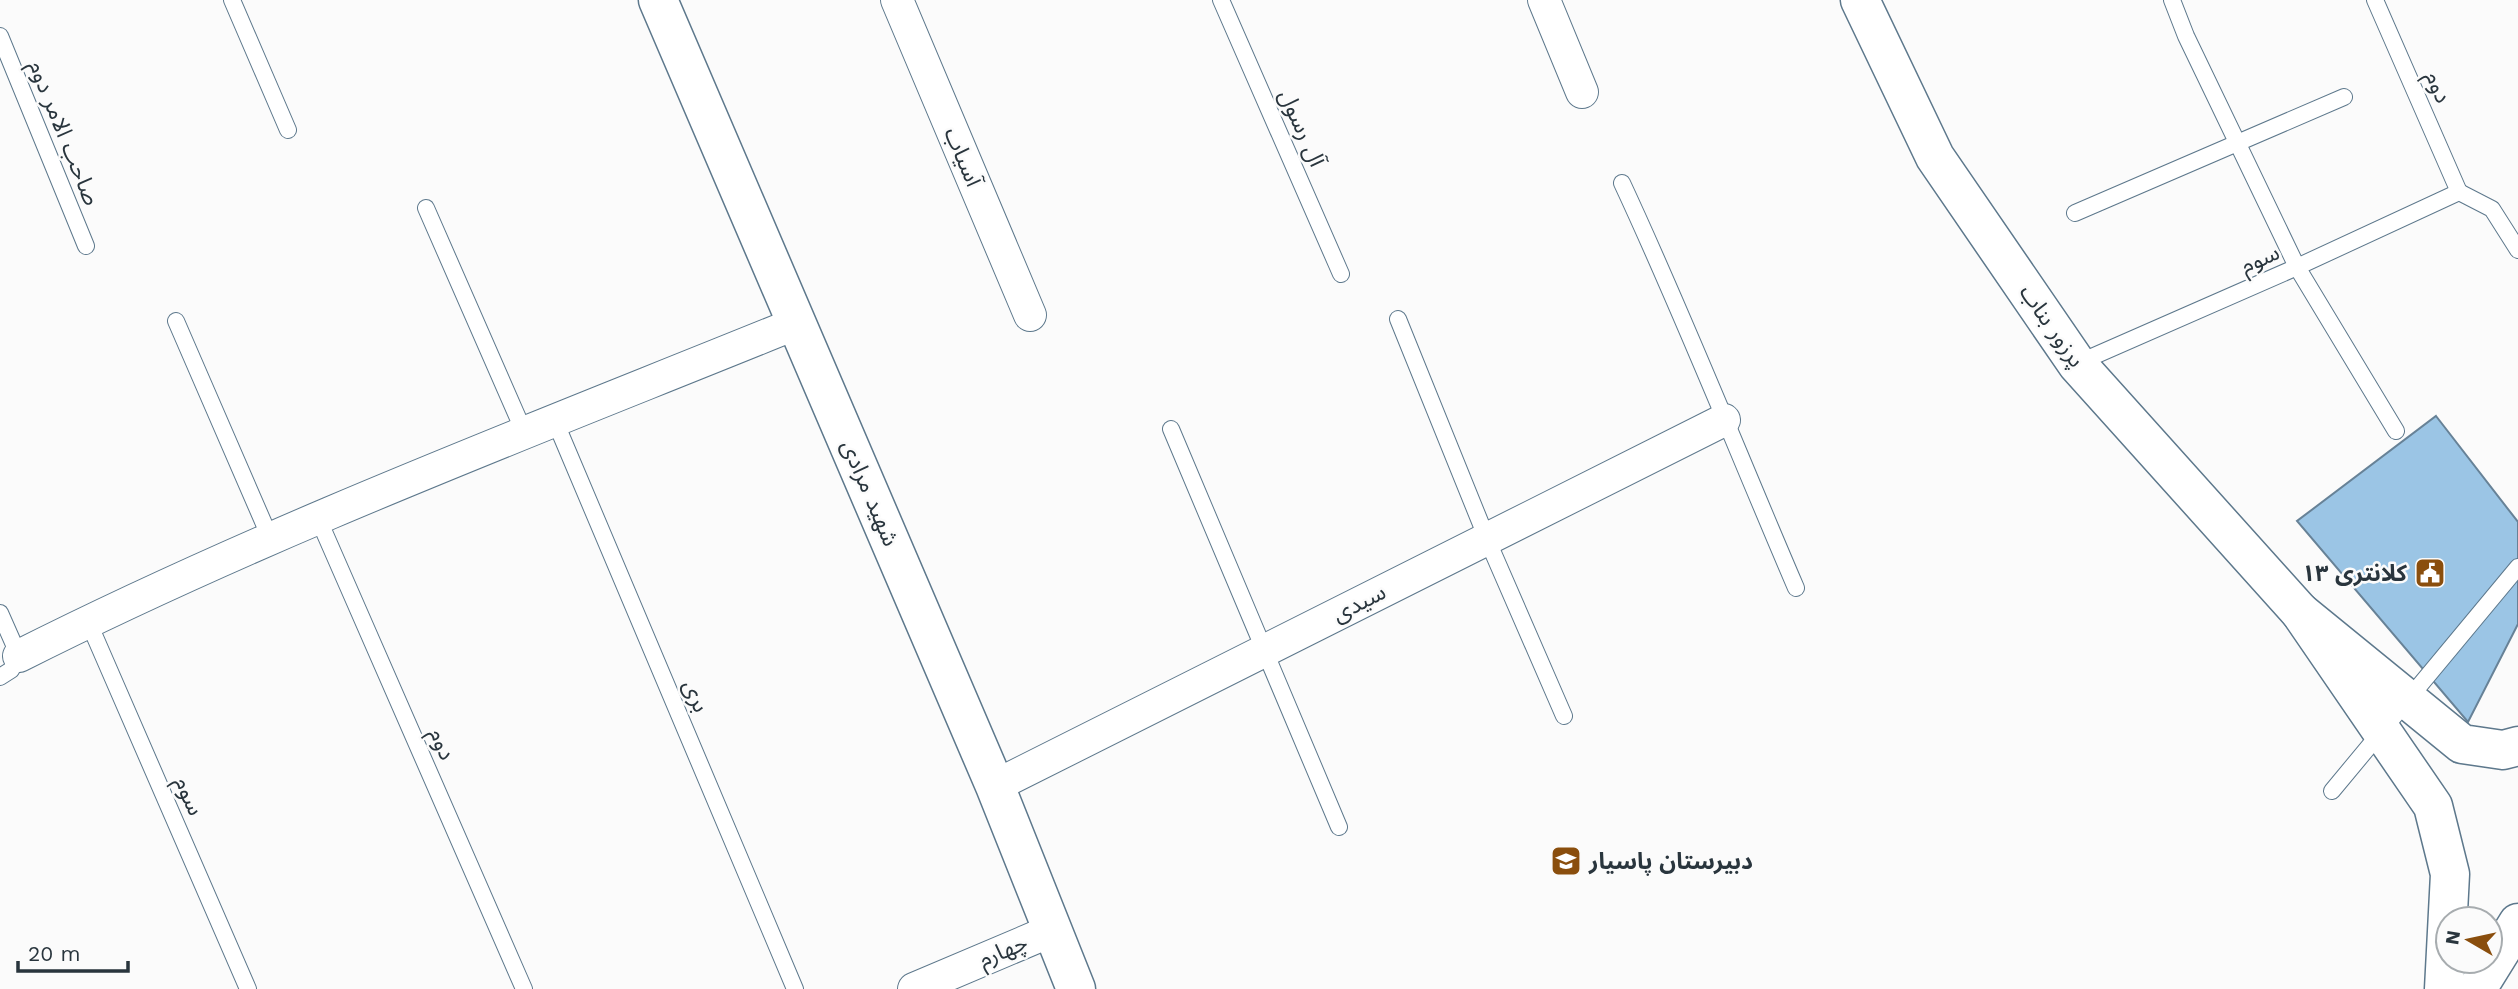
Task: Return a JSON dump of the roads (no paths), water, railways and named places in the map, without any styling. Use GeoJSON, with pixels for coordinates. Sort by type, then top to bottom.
{"type":"FeatureCollection","features":[{"type":"Feature","properties":{"kind":"main road","name":"شهید مرادی"},"geometry":{"type":"LineString","coordinates":[[659,0],[995,786],[1076,989]]}},
{"type":"Feature","properties":{"kind":"main road","name":"پرزور بناب"},"geometry":{"type":"LineString","coordinates":[[1860,0],[1934,157],[2077,364],[2300,612]]}},
{"type":"Feature","properties":{"kind":"main road"},"geometry":{"type":"LineString","coordinates":[[2300,612],[2462,744],[2503,750],[2518,746]]}},
{"type":"Feature","properties":{"kind":"main road"},"geometry":{"type":"LineString","coordinates":[[2300,612],[2433,807],[2450,874],[2444,989]]}},
{"type":"Feature","properties":{"kind":"main road"},"geometry":{"type":"LineString","coordinates":[[2477,989],[2518,923]]}},
{"type":"Feature","properties":{"kind":"street","name":"آسیاب"},"geometry":{"type":"LineString","coordinates":[[897,0],[1030,315]]}},
{"type":"Feature","properties":{"kind":"street"},"geometry":{"type":"LineString","coordinates":[[1544,0],[1582,92]]}},
{"type":"Feature","properties":{"kind":"street"},"geometry":{"type":"LineString","coordinates":[[10,666],[88,621],[318,518],[797,323]]}},
{"type":"Feature","properties":{"kind":"street","name":"سیدی"},"geometry":{"type":"LineString","coordinates":[[995,786],[1724,420]]}},
{"type":"Feature","properties":{"kind":"street","name":"چهارم"},"geometry":{"type":"LineString","coordinates":[[914,989],[1053,930]]}},
{"type":"Feature","properties":{"kind":"lane"},"geometry":{"type":"LineString","coordinates":[[232,0],[288,131]]}},
{"type":"Feature","properties":{"kind":"lane","name":"آل رسول"},"geometry":{"type":"LineString","coordinates":[[1221,0],[1342,274]]}},
{"type":"Feature","properties":{"kind":"lane"},"geometry":{"type":"LineString","coordinates":[[2172,0],[2186,36],[2297,267],[2396,431]]}},
{"type":"Feature","properties":{"kind":"lane","name":"دوم"},"geometry":{"type":"LineString","coordinates":[[2375,0],[2459,192]]}},
{"type":"Feature","properties":{"kind":"lane","name":"صاحب الامر دوم"},"geometry":{"type":"LineString","coordinates":[[0,37],[86,246]]}},
{"type":"Feature","properties":{"kind":"lane"},"geometry":{"type":"LineString","coordinates":[[2075,213],[2344,97]]}},
{"type":"Feature","properties":{"kind":"lane"},"geometry":{"type":"LineString","coordinates":[[1622,183],[1672,292],[1796,589]]}},
{"type":"Feature","properties":{"kind":"lane"},"geometry":{"type":"LineString","coordinates":[[2459,192],[2492,209],[2518,250]]}},
{"type":"Feature","properties":{"kind":"lane","name":"سوم"},"geometry":{"type":"LineString","coordinates":[[2077,364],[2459,192]]}},
{"type":"Feature","properties":{"kind":"lane"},"geometry":{"type":"LineString","coordinates":[[426,208],[524,434]]}},
{"type":"Feature","properties":{"kind":"lane"},"geometry":{"type":"LineString","coordinates":[[1398,319],[1487,540],[1564,716]]}},
{"type":"Feature","properties":{"kind":"lane"},"geometry":{"type":"LineString","coordinates":[[176,321],[271,540]]}},
{"type":"Feature","properties":{"kind":"lane","name":"بری"},"geometry":{"type":"LineString","coordinates":[[555,421],[795,989]]}},
{"type":"Feature","properties":{"kind":"lane"},"geometry":{"type":"LineString","coordinates":[[1171,429],[1339,827]]}},
{"type":"Feature","properties":{"kind":"lane","name":"دوم"},"geometry":{"type":"LineString","coordinates":[[318,518],[524,989]]}},
{"type":"Feature","properties":{"kind":"lane"},"geometry":{"type":"LineString","coordinates":[[2332,791],[2518,568]]}},
{"type":"Feature","properties":{"kind":"lane"},"geometry":{"type":"LineString","coordinates":[[0,613],[10,666]]}},
{"type":"Feature","properties":{"kind":"lane","name":"سوم"},"geometry":{"type":"LineString","coordinates":[[88,621],[248,989]]}},
{"type":"Feature","properties":{"kind":"place","name":"کلانتری ۱۳"},"geometry":{"type":"Point","coordinates":[2430,573]}},
{"type":"Feature","properties":{"kind":"place","name":"دبیرستان پاسیار"},"geometry":{"type":"Point","coordinates":[1566,861]}}]}
